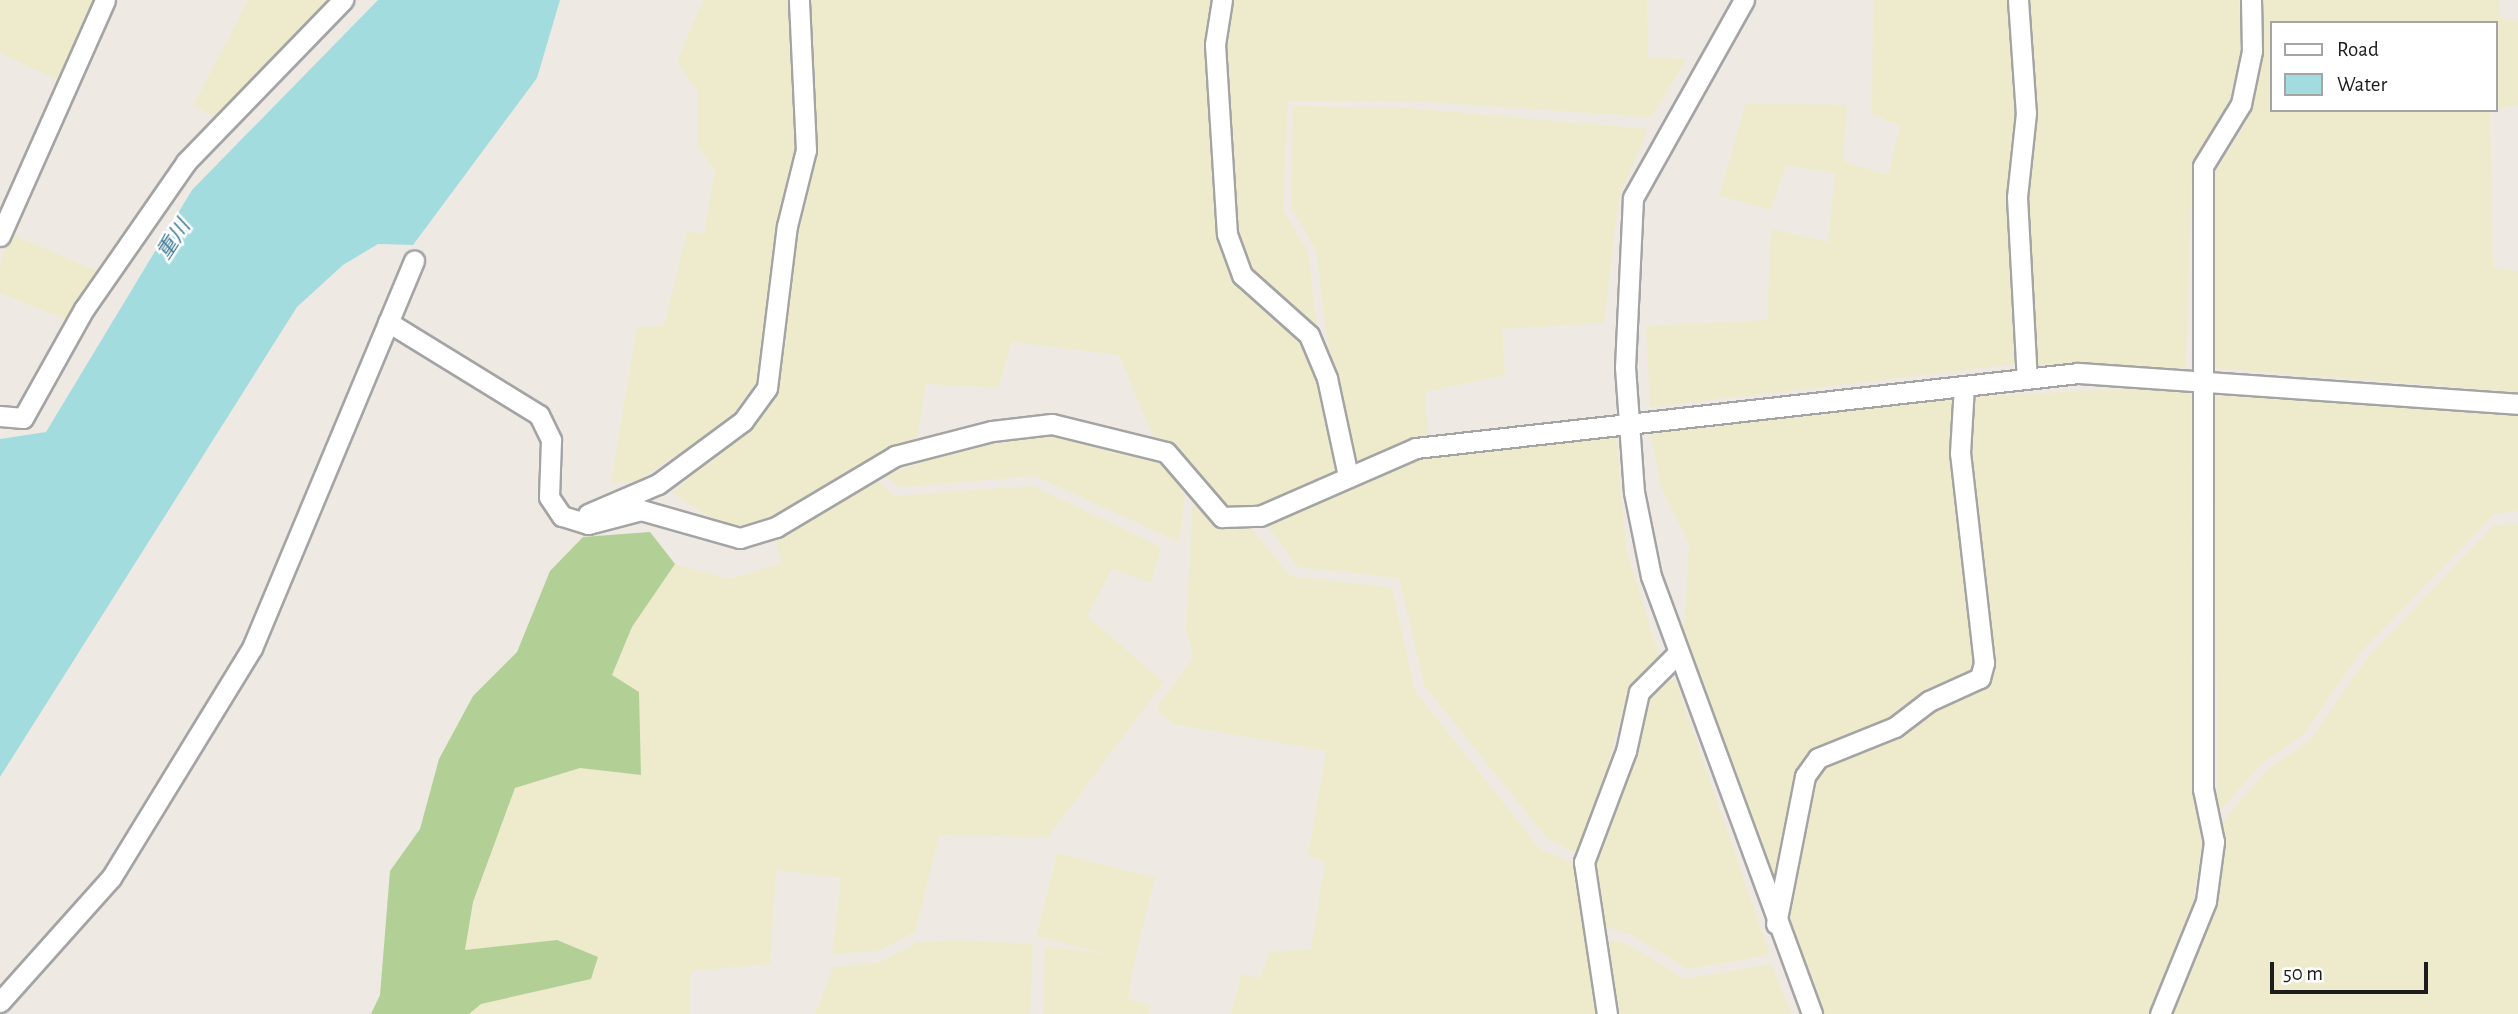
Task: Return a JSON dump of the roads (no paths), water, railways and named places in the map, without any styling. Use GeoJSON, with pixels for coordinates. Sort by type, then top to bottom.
{"type":"FeatureCollection","features":[{"type":"Feature","properties":{"kind":"street"},"geometry":{"type":"LineString","coordinates":[[0,236],[105,0]]}},
{"type":"Feature","properties":{"kind":"street"},"geometry":{"type":"LineString","coordinates":[[0,416],[23,418],[84,309],[186,162],[343,0]]}},
{"type":"Feature","properties":{"kind":"street"},"geometry":{"type":"LineString","coordinates":[[574,519],[658,484],[743,421],[767,388],[787,226],[806,150],[799,0]]}},
{"type":"Feature","properties":{"kind":"street"},"geometry":{"type":"LineString","coordinates":[[1223,0],[1216,44],[1227,234],[1242,275],[1309,335],[1327,378],[1348,476]]}},
{"type":"Feature","properties":{"kind":"street"},"geometry":{"type":"LineString","coordinates":[[1744,0],[1633,198],[1626,294],[1630,422],[1648,564],[1675,656],[1812,1014]]}},
{"type":"Feature","properties":{"kind":"street"},"geometry":{"type":"LineString","coordinates":[[2018,0],[2026,113],[2017,197],[2027,379]]}},
{"type":"Feature","properties":{"kind":"street"},"geometry":{"type":"LineString","coordinates":[[2160,1014],[2206,901],[2214,842],[2203,789],[2203,166],[2241,104],[2252,51],[2251,0]]}},
{"type":"Feature","properties":{"kind":"street"},"geometry":{"type":"LineString","coordinates":[[0,1002],[111,878],[252,648],[414,261]]}},
{"type":"Feature","properties":{"kind":"street"},"geometry":{"type":"LineString","coordinates":[[388,322],[538,415],[551,440],[549,497],[574,519],[588,524],[641,510],[740,538],[776,527],[895,456],[992,431],[1052,424],[1166,452],[1222,517],[1260,516],[1416,448],[2078,373],[2518,404]]}},
{"type":"Feature","properties":{"kind":"street"},"geometry":{"type":"LineString","coordinates":[[1776,925],[1805,776],[1818,758],[1895,727],[1929,701],[1980,678],[1984,663],[1960,453],[1964,386]]}},
{"type":"Feature","properties":{"kind":"street"},"geometry":{"type":"LineString","coordinates":[[1606,1014],[1584,862],[1626,751],[1639,692],[1675,656]]}},
{"type":"Feature","properties":{"kind":"water","name":"重川"},"geometry":{"type":"Polygon","coordinates":[[[378,0],[560,0],[537,78],[413,245],[378,244],[343,265],[297,307],[0,777],[0,439],[46,432],[192,190],[378,0]]]}}]}
